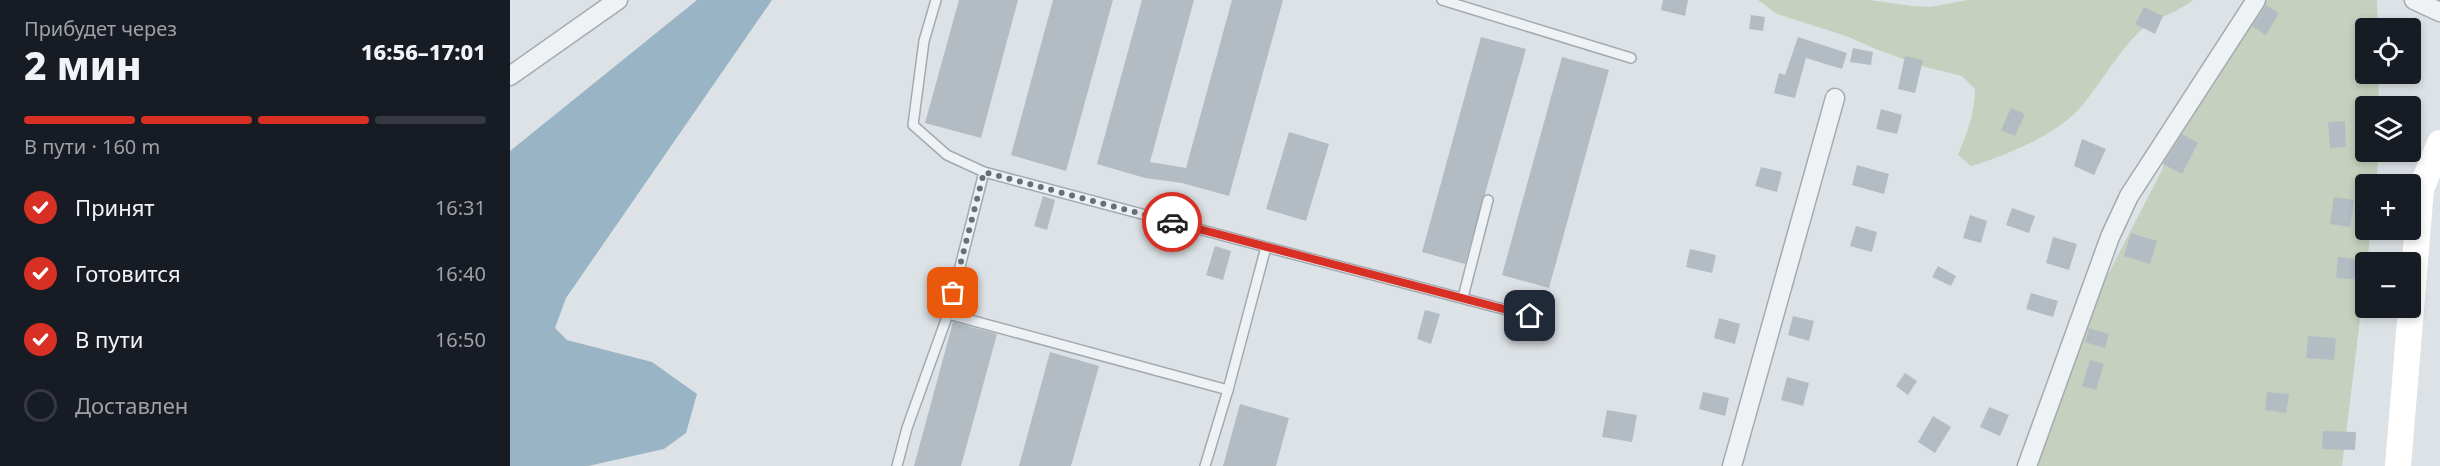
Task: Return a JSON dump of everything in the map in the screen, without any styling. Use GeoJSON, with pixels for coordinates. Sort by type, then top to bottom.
{"type":"FeatureCollection","features":[{"type":"Feature","properties":{"kind":"main road"},"geometry":{"type":"LineString","coordinates":[[2398,466],[2421,189],[2440,143]]}},
{"type":"Feature","properties":{"kind":"street"},"geometry":{"type":"LineString","coordinates":[[510,76],[618,0]]}},
{"type":"Feature","properties":{"kind":"street"},"geometry":{"type":"LineString","coordinates":[[2027,466],[2110,237],[2129,196],[2256,0]]}},
{"type":"Feature","properties":{"kind":"street"},"geometry":{"type":"LineString","coordinates":[[2414,0],[2440,12]]}},
{"type":"Feature","properties":{"kind":"street"},"geometry":{"type":"LineString","coordinates":[[1732,466],[1835,98]]}},
{"type":"Feature","properties":{"kind":"lane"},"geometry":{"type":"LineString","coordinates":[[936,0],[924,41],[913,125],[947,155],[984,172],[1530,316]]}},
{"type":"Feature","properties":{"kind":"lane"},"geometry":{"type":"LineString","coordinates":[[1442,0],[1631,58]]}},
{"type":"Feature","properties":{"kind":"lane"},"geometry":{"type":"LineString","coordinates":[[897,466],[948,314],[984,172]]}},
{"type":"Feature","properties":{"kind":"lane"},"geometry":{"type":"LineString","coordinates":[[1463,297],[1488,200]]}},
{"type":"Feature","properties":{"kind":"lane"},"geometry":{"type":"LineString","coordinates":[[1205,466],[1228,390],[1266,246]]}},
{"type":"Feature","properties":{"kind":"lane"},"geometry":{"type":"LineString","coordinates":[[948,314],[1228,390]]}},
{"type":"Feature","properties":{"kind":"green space"},"geometry":{"type":"Polygon","coordinates":[[[1758,0],[1869,0],[1930,7],[1968,0],[2193,0],[2151,23],[2138,33],[2122,51],[2087,100],[2069,119],[2029,144],[1971,166],[1958,155],[1970,123],[1975,98],[1975,89],[1962,76],[1926,67],[1849,37],[1777,14],[1758,0]]]}},
{"type":"Feature","properties":{"kind":"green space"},"geometry":{"type":"Polygon","coordinates":[[[2257,0],[2377,0],[2378,18],[2355,18],[2355,84],[2378,84],[2379,96],[2355,96],[2355,162],[2378,162],[2377,174],[2355,174],[2355,240],[2370,240],[2368,252],[2355,252],[2355,318],[2360,318],[2342,466],[2025,466],[2088,313],[2162,170],[2170,134],[2257,0]]]}},
{"type":"Feature","properties":{"kind":"water"},"geometry":{"type":"Polygon","coordinates":[[[697,0],[772,0],[566,298],[555,328],[567,340],[652,362],[697,394],[686,433],[664,449],[588,466],[510,466],[510,151],[697,0]]]}},
{"type":"Feature","properties":{"kind":"building"},"geometry":{"type":"Polygon","coordinates":[[[959,0],[1018,0],[981,138],[925,123],[959,0]]]}},
{"type":"Feature","properties":{"kind":"building"},"geometry":{"type":"Polygon","coordinates":[[[1053,0],[1113,0],[1066,171],[1011,155],[1053,0]]]}},
{"type":"Feature","properties":{"kind":"building"},"geometry":{"type":"Polygon","coordinates":[[[1142,0],[1194,0],[1150,162],[1186,168],[1232,0],[1283,0],[1229,196],[1182,183],[1145,178],[1097,164],[1142,0]]]}},
{"type":"Feature","properties":{"kind":"building"},"geometry":{"type":"Polygon","coordinates":[[[1663,0],[1688,0],[1685,16],[1661,10],[1663,0]]]}},
{"type":"Feature","properties":{"kind":"building"},"geometry":{"type":"Polygon","coordinates":[[[2266,5],[2279,13],[2266,35],[2252,26],[2266,5]]]}},
{"type":"Feature","properties":{"kind":"building"},"geometry":{"type":"Polygon","coordinates":[[[2144,7],[2163,16],[2155,34],[2135,24],[2144,7]]]}},
{"type":"Feature","properties":{"kind":"building"},"geometry":{"type":"Polygon","coordinates":[[[1751,15],[1765,17],[1763,31],[1749,29],[1751,15]]]}},
{"type":"Feature","properties":{"kind":"building"},"geometry":{"type":"Polygon","coordinates":[[[1481,37],[1526,49],[1465,264],[1422,252],[1481,37]]]}},
{"type":"Feature","properties":{"kind":"building"},"geometry":{"type":"Polygon","coordinates":[[[1798,37],[1847,53],[1842,69],[1806,58],[1795,98],[1774,93],[1779,73],[1785,75],[1798,37]]]}},
{"type":"Feature","properties":{"kind":"building"},"geometry":{"type":"Polygon","coordinates":[[[1853,48],[1873,52],[1871,65],[1850,62],[1853,48]]]}},
{"type":"Feature","properties":{"kind":"building"},"geometry":{"type":"Polygon","coordinates":[[[1905,56],[1923,60],[1915,93],[1898,89],[1905,56]]]}},
{"type":"Feature","properties":{"kind":"building"},"geometry":{"type":"Polygon","coordinates":[[[1562,57],[1609,70],[1549,288],[1502,275],[1562,57]]]}},
{"type":"Feature","properties":{"kind":"building"},"geometry":{"type":"Polygon","coordinates":[[[2011,108],[2025,114],[2015,136],[2001,130],[2011,108]]]}},
{"type":"Feature","properties":{"kind":"building"},"geometry":{"type":"Polygon","coordinates":[[[1881,109],[1902,115],[1897,134],[1876,129],[1881,109]]]}},
{"type":"Feature","properties":{"kind":"building"},"geometry":{"type":"Polygon","coordinates":[[[2345,121],[2346,147],[2330,148],[2328,122],[2345,121]]]}},
{"type":"Feature","properties":{"kind":"building"},"geometry":{"type":"Polygon","coordinates":[[[1289,132],[1329,144],[1306,221],[1266,209],[1289,132]]]}},
{"type":"Feature","properties":{"kind":"building"},"geometry":{"type":"Polygon","coordinates":[[[2182,134],[2198,143],[2182,174],[2163,164],[2182,134]]]}},
{"type":"Feature","properties":{"kind":"building"},"geometry":{"type":"Polygon","coordinates":[[[2082,139],[2106,149],[2094,175],[2074,166],[2082,139]]]}},
{"type":"Feature","properties":{"kind":"building"},"geometry":{"type":"Polygon","coordinates":[[[1857,165],[1889,174],[1884,194],[1852,185],[1857,165]]]}},
{"type":"Feature","properties":{"kind":"building"},"geometry":{"type":"Polygon","coordinates":[[[1761,167],[1782,172],[1777,192],[1755,186],[1761,167]]]}},
{"type":"Feature","properties":{"kind":"building"},"geometry":{"type":"Polygon","coordinates":[[[1043,196],[1055,200],[1047,230],[1034,226],[1043,196]]]}},
{"type":"Feature","properties":{"kind":"building"},"geometry":{"type":"Polygon","coordinates":[[[2334,197],[2354,200],[2350,227],[2330,224],[2334,197]]]}},
{"type":"Feature","properties":{"kind":"building"},"geometry":{"type":"Polygon","coordinates":[[[2012,208],[2035,216],[2029,233],[2006,225],[2012,208]]]}},
{"type":"Feature","properties":{"kind":"building"},"geometry":{"type":"Polygon","coordinates":[[[1970,215],[1987,221],[1981,243],[1963,238],[1970,215]]]}},
{"type":"Feature","properties":{"kind":"building"},"geometry":{"type":"Polygon","coordinates":[[[1856,226],[1877,232],[1872,252],[1850,246],[1856,226]]]}},
{"type":"Feature","properties":{"kind":"building"},"geometry":{"type":"Polygon","coordinates":[[[2131,233],[2157,241],[2150,264],[2124,256],[2131,233]]]}},
{"type":"Feature","properties":{"kind":"building"},"geometry":{"type":"Polygon","coordinates":[[[2053,237],[2077,244],[2069,270],[2046,263],[2053,237]]]}},
{"type":"Feature","properties":{"kind":"building"},"geometry":{"type":"Polygon","coordinates":[[[1215,246],[1231,251],[1223,280],[1206,275],[1215,246]]]}},
{"type":"Feature","properties":{"kind":"building"},"geometry":{"type":"Polygon","coordinates":[[[1690,249],[1716,255],[1712,273],[1686,267],[1690,249]]]}},
{"type":"Feature","properties":{"kind":"building"},"geometry":{"type":"Polygon","coordinates":[[[2338,257],[2355,259],[2355,279],[2336,278],[2338,257]]]}},
{"type":"Feature","properties":{"kind":"building"},"geometry":{"type":"Polygon","coordinates":[[[1938,266],[1956,276],[1951,286],[1932,277],[1938,266]]]}},
{"type":"Feature","properties":{"kind":"building"},"geometry":{"type":"Polygon","coordinates":[[[2031,293],[2058,301],[2053,317],[2026,309],[2031,293]]]}},
{"type":"Feature","properties":{"kind":"building"},"geometry":{"type":"Polygon","coordinates":[[[1425,310],[1440,314],[1431,344],[1417,339],[1425,310]]]}},
{"type":"Feature","properties":{"kind":"building"},"geometry":{"type":"Polygon","coordinates":[[[1793,316],[1814,321],[1809,341],[1788,335],[1793,316]]]}},
{"type":"Feature","properties":{"kind":"building"},"geometry":{"type":"Polygon","coordinates":[[[1719,318],[1740,324],[1735,344],[1714,338],[1719,318]]]}},
{"type":"Feature","properties":{"kind":"building"},"geometry":{"type":"Polygon","coordinates":[[[953,322],[997,334],[961,466],[914,466],[953,322]]]}},
{"type":"Feature","properties":{"kind":"building"},"geometry":{"type":"Polygon","coordinates":[[[2089,328],[2109,334],[2105,348],[2085,342],[2089,328]]]}},
{"type":"Feature","properties":{"kind":"building"},"geometry":{"type":"Polygon","coordinates":[[[2308,336],[2336,338],[2334,360],[2306,358],[2308,336]]]}},
{"type":"Feature","properties":{"kind":"building"},"geometry":{"type":"Polygon","coordinates":[[[1050,352],[1099,366],[1071,466],[1019,466],[1050,352]]]}},
{"type":"Feature","properties":{"kind":"building"},"geometry":{"type":"Polygon","coordinates":[[[2090,360],[2104,364],[2096,390],[2082,386],[2090,360]]]}},
{"type":"Feature","properties":{"kind":"building"},"geometry":{"type":"Polygon","coordinates":[[[1905,373],[1917,381],[1908,395],[1896,386],[1905,373]]]}},
{"type":"Feature","properties":{"kind":"building"},"geometry":{"type":"Polygon","coordinates":[[[1787,377],[1809,383],[1803,406],[1781,400],[1787,377]]]}},
{"type":"Feature","properties":{"kind":"building"},"geometry":{"type":"Polygon","coordinates":[[[1703,392],[1729,398],[1725,416],[1699,409],[1703,392]]]}},
{"type":"Feature","properties":{"kind":"building"},"geometry":{"type":"Polygon","coordinates":[[[2267,392],[2289,394],[2286,413],[2265,410],[2267,392]]]}},
{"type":"Feature","properties":{"kind":"building"},"geometry":{"type":"Polygon","coordinates":[[[1240,404],[1289,418],[1276,466],[1223,466],[1240,404]]]}},
{"type":"Feature","properties":{"kind":"building"},"geometry":{"type":"Polygon","coordinates":[[[1989,407],[2009,415],[2000,436],[1980,427],[1989,407]]]}},
{"type":"Feature","properties":{"kind":"building"},"geometry":{"type":"Polygon","coordinates":[[[1607,410],[1637,415],[1632,442],[1602,437],[1607,410]]]}},
{"type":"Feature","properties":{"kind":"building"},"geometry":{"type":"Polygon","coordinates":[[[1933,416],[1951,427],[1935,453],[1918,442],[1933,416]]]}},
{"type":"Feature","properties":{"kind":"building"},"geometry":{"type":"Polygon","coordinates":[[[2323,431],[2356,432],[2355,450],[2322,449],[2323,431]]]}},
{"type":"Feature","properties":{"kind":"way so far"},"geometry":{"type":"LineString","coordinates":[[953,293],[984,172],[1172,222]]}},
{"type":"Feature","properties":{"kind":"route"},"geometry":{"type":"LineString","coordinates":[[1172,222],[1530,316]]}}]}
